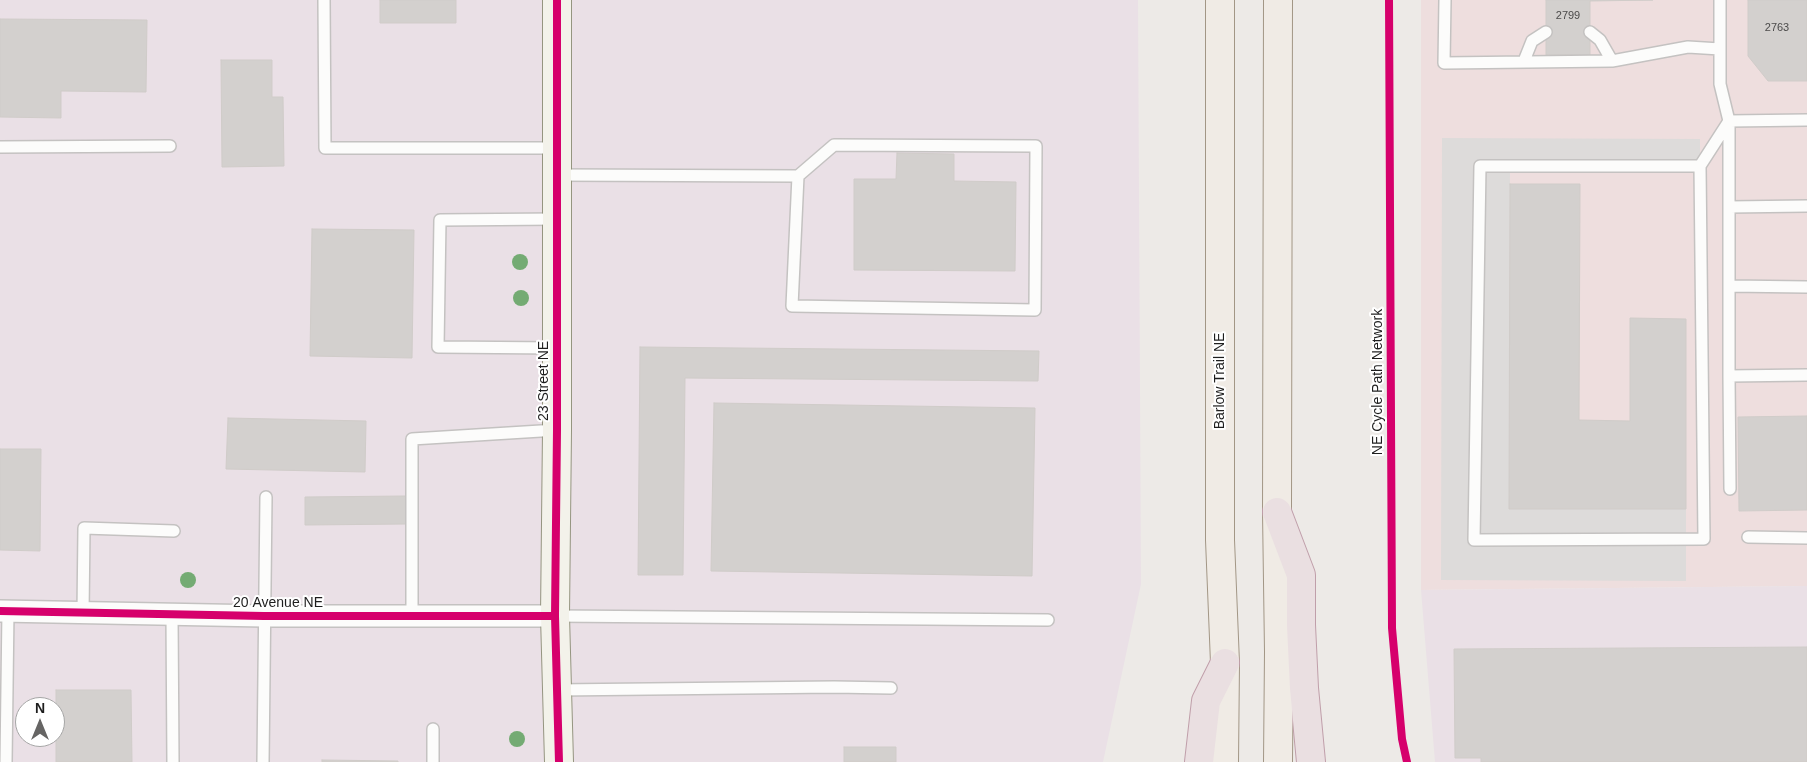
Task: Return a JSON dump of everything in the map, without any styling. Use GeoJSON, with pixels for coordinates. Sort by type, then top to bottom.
{"type":"FeatureCollection","features":[{"type":"Feature","properties":{"kind":"highway"},"geometry":{"type":"LineString","coordinates":[[1277,512],[1301,575],[1303,670],[1311,762]]}},
{"type":"Feature","properties":{"kind":"highway"},"geometry":{"type":"LineString","coordinates":[[1198,762],[1206,700],[1224,663]]}},
{"type":"Feature","properties":{"kind":"main road","name":"Barlow Trail NE"},"geometry":{"type":"LineString","coordinates":[[1220,0],[1220,540],[1224,663],[1224,762]]}},
{"type":"Feature","properties":{"kind":"main road"},"geometry":{"type":"LineString","coordinates":[[1278,0],[1278,762]]}},
{"type":"Feature","properties":{"kind":"street","name":"23 Street NE"},"geometry":{"type":"LineString","coordinates":[[557,0],[555,616],[559,762]]}},
{"type":"Feature","properties":{"kind":"street","name":"20 Avenue NE"},"geometry":{"type":"LineString","coordinates":[[4,611],[264,616],[555,616]]}},
{"type":"Feature","properties":{"kind":"lane"},"geometry":{"type":"LineString","coordinates":[[324,0],[324,148],[798,176],[834,145],[1036,146],[1035,310],[792,306],[798,176]]}},
{"type":"Feature","properties":{"kind":"lane"},"geometry":{"type":"LineString","coordinates":[[1445,0],[1444,62],[1612,61],[1688,47],[1720,49]]}},
{"type":"Feature","properties":{"kind":"lane"},"geometry":{"type":"LineString","coordinates":[[1720,0],[1720,84],[1729,121],[1730,489]]}},
{"type":"Feature","properties":{"kind":"lane"},"geometry":{"type":"LineString","coordinates":[[1524,61],[1532,41],[1546,32]]}},
{"type":"Feature","properties":{"kind":"lane"},"geometry":{"type":"LineString","coordinates":[[1590,32],[1600,40],[1612,61]]}},
{"type":"Feature","properties":{"kind":"lane"},"geometry":{"type":"LineString","coordinates":[[1729,121],[1807,120]]}},
{"type":"Feature","properties":{"kind":"lane"},"geometry":{"type":"LineString","coordinates":[[1700,166],[1480,166],[1474,540],[1704,539],[1700,166],[1729,121]]}},
{"type":"Feature","properties":{"kind":"lane"},"geometry":{"type":"LineString","coordinates":[[0,147],[170,146]]}},
{"type":"Feature","properties":{"kind":"lane"},"geometry":{"type":"LineString","coordinates":[[1729,207],[1807,206]]}},
{"type":"Feature","properties":{"kind":"lane"},"geometry":{"type":"LineString","coordinates":[[556,348],[438,347],[440,220],[557,219]]}},
{"type":"Feature","properties":{"kind":"lane"},"geometry":{"type":"LineString","coordinates":[[1729,286],[1807,287]]}},
{"type":"Feature","properties":{"kind":"lane"},"geometry":{"type":"LineString","coordinates":[[1729,376],[1807,375]]}},
{"type":"Feature","properties":{"kind":"lane"},"geometry":{"type":"LineString","coordinates":[[412,616],[412,439],[557,430]]}},
{"type":"Feature","properties":{"kind":"lane"},"geometry":{"type":"LineString","coordinates":[[263,762],[266,496]]}},
{"type":"Feature","properties":{"kind":"lane"},"geometry":{"type":"LineString","coordinates":[[83,613],[84,528],[174,530]]}},
{"type":"Feature","properties":{"kind":"lane"},"geometry":{"type":"LineString","coordinates":[[1748,537],[1807,538]]}},
{"type":"Feature","properties":{"kind":"lane"},"geometry":{"type":"LineString","coordinates":[[4,611],[6,762]]}},
{"type":"Feature","properties":{"kind":"lane"},"geometry":{"type":"LineString","coordinates":[[172,615],[173,762]]}},
{"type":"Feature","properties":{"kind":"lane"},"geometry":{"type":"LineString","coordinates":[[555,616],[1048,620]]}},
{"type":"Feature","properties":{"kind":"lane"},"geometry":{"type":"LineString","coordinates":[[557,690],[890,688]]}},
{"type":"Feature","properties":{"kind":"lane"},"geometry":{"type":"LineString","coordinates":[[433,729],[433,762]]}},
{"type":"Feature","properties":{"kind":"shaded area"},"geometry":{"type":"Polygon","coordinates":[[[0,0],[1138,0],[1141,584],[1103,762],[0,762],[0,0]]]}},
{"type":"Feature","properties":{"kind":"shaded area"},"geometry":{"type":"Polygon","coordinates":[[[1421,0],[1807,0],[1807,586],[1421,590],[1421,0]]]}},
{"type":"Feature","properties":{"kind":"shaded area"},"geometry":{"type":"Polygon","coordinates":[[[1442,138],[1700,139],[1700,166],[1510,166],[1509,508],[1686,509],[1686,581],[1441,580],[1442,138]]]}},
{"type":"Feature","properties":{"kind":"shaded area"},"geometry":{"type":"Polygon","coordinates":[[[1807,586],[1807,762],[1435,762],[1421,590],[1807,586]]]}},
{"type":"Feature","properties":{"kind":"building"},"geometry":{"type":"Polygon","coordinates":[[[380,0],[456,0],[456,23],[380,23],[380,0]]]}},
{"type":"Feature","properties":{"kind":"building"},"geometry":{"type":"Polygon","coordinates":[[[1546,0],[1653,0],[1590,1],[1590,55],[1546,55],[1546,0]]]}},
{"type":"Feature","properties":{"kind":"building"},"geometry":{"type":"Polygon","coordinates":[[[1748,0],[1807,0],[1807,81],[1768,81],[1748,56],[1748,0]]]}},
{"type":"Feature","properties":{"kind":"building"},"geometry":{"type":"Polygon","coordinates":[[[0,19],[147,20],[146,92],[61,91],[61,118],[0,117],[0,19]]]}},
{"type":"Feature","properties":{"kind":"building"},"geometry":{"type":"Polygon","coordinates":[[[221,60],[272,60],[272,97],[283,97],[284,166],[222,167],[221,60]]]}},
{"type":"Feature","properties":{"kind":"building"},"geometry":{"type":"Polygon","coordinates":[[[897,153],[954,154],[954,181],[1016,182],[1015,271],[854,270],[854,179],[896,179],[897,153]]]}},
{"type":"Feature","properties":{"kind":"building"},"geometry":{"type":"Polygon","coordinates":[[[1510,184],[1580,184],[1579,420],[1630,421],[1630,318],[1686,319],[1686,509],[1509,509],[1510,184]]]}},
{"type":"Feature","properties":{"kind":"building"},"geometry":{"type":"Polygon","coordinates":[[[312,229],[414,230],[412,358],[310,356],[312,229]]]}},
{"type":"Feature","properties":{"kind":"building"},"geometry":{"type":"Polygon","coordinates":[[[640,347],[1039,351],[1038,381],[685,378],[683,575],[638,575],[640,347]]]}},
{"type":"Feature","properties":{"kind":"building"},"geometry":{"type":"Polygon","coordinates":[[[714,403],[1035,408],[1032,576],[711,571],[714,403]]]}},
{"type":"Feature","properties":{"kind":"building"},"geometry":{"type":"Polygon","coordinates":[[[1807,416],[1807,510],[1739,511],[1738,417],[1807,416]]]}},
{"type":"Feature","properties":{"kind":"building"},"geometry":{"type":"Polygon","coordinates":[[[228,418],[366,421],[365,472],[226,469],[228,418]]]}},
{"type":"Feature","properties":{"kind":"building"},"geometry":{"type":"Polygon","coordinates":[[[0,449],[41,449],[40,551],[0,550],[0,449]]]}},
{"type":"Feature","properties":{"kind":"building"},"geometry":{"type":"Polygon","coordinates":[[[406,496],[406,524],[305,525],[305,497],[406,496]]]}},
{"type":"Feature","properties":{"kind":"building"},"geometry":{"type":"Polygon","coordinates":[[[1807,647],[1807,762],[1481,762],[1481,758],[1455,758],[1454,649],[1807,647]]]}},
{"type":"Feature","properties":{"kind":"building"},"geometry":{"type":"Polygon","coordinates":[[[56,690],[131,690],[132,762],[56,762],[56,747],[65,747],[65,697],[56,697],[56,690]]]}},
{"type":"Feature","properties":{"kind":"building"},"geometry":{"type":"Polygon","coordinates":[[[844,747],[896,747],[896,762],[844,762],[844,747]]]}},
{"type":"Feature","properties":{"kind":"building"},"geometry":{"type":"Polygon","coordinates":[[[322,760],[398,761],[398,762],[322,762],[322,760]]]}},
{"type":"Feature","properties":{"kind":"cycle path"},"geometry":{"type":"LineString","coordinates":[[557,0],[555,616],[559,762]]}},
{"type":"Feature","properties":{"kind":"cycle path","name":"NE Cycle Path Network"},"geometry":{"type":"LineString","coordinates":[[1389,0],[1392,628],[1402,739],[1407,762]]}},
{"type":"Feature","properties":{"kind":"cycle path"},"geometry":{"type":"LineString","coordinates":[[0,611],[264,616],[555,616]]}}]}
